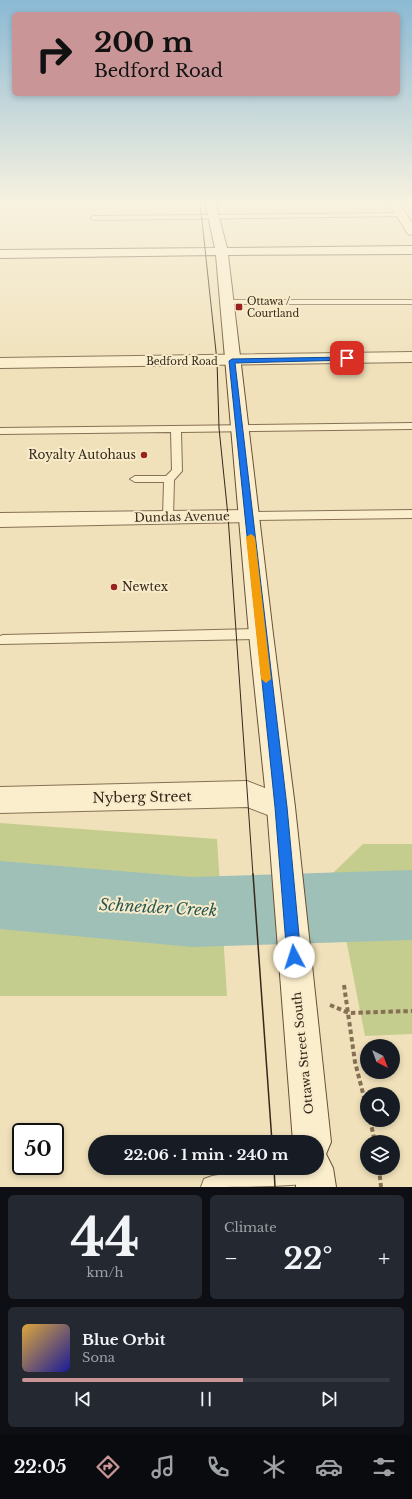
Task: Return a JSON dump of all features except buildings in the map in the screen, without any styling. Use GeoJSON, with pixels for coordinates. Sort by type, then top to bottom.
{"type":"FeatureCollection","features":[{"type":"Feature","properties":{"kind":"main road","name":"Ottawa Street South"},"geometry":{"type":"LineString","coordinates":[[223,257],[261,634],[281,807],[311,1135]]}},
{"type":"Feature","properties":{"kind":"main road","name":"Bedford Road"},"geometry":{"type":"LineString","coordinates":[[0,363],[232,361],[412,357]]}},
{"type":"Feature","properties":{"kind":"main road","name":"Dundas Avenue"},"geometry":{"type":"LineString","coordinates":[[0,520],[249,516]]}},
{"type":"Feature","properties":{"kind":"main road","name":"Nyberg Street"},"geometry":{"type":"LineString","coordinates":[[0,800],[247,794],[281,807]]}},
{"type":"Feature","properties":{"kind":"lane"},"geometry":{"type":"LineString","coordinates":[[226,302],[412,302]]}},
{"type":"Feature","properties":{"kind":"lane"},"geometry":{"type":"LineString","coordinates":[[0,431],[412,426]]}},
{"type":"Feature","properties":{"kind":"lane"},"geometry":{"type":"LineString","coordinates":[[135,479],[168,479],[177,471],[176,428]]}},
{"type":"Feature","properties":{"kind":"lane"},"geometry":{"type":"LineString","coordinates":[[168,479],[168,518]]}},
{"type":"Feature","properties":{"kind":"lane","name":"Dundas Avenue"},"geometry":{"type":"LineString","coordinates":[[249,516],[412,514]]}},
{"type":"Feature","properties":{"kind":"lane"},"geometry":{"type":"LineString","coordinates":[[3,640],[261,634]]}},
{"type":"Feature","properties":{"kind":"lane"},"geometry":{"type":"LineString","coordinates":[[212,1187],[280,1175]]}},
{"type":"Feature","properties":{"kind":"path"},"geometry":{"type":"LineString","coordinates":[[344,985],[356,1062],[362,1087]]}},
{"type":"Feature","properties":{"kind":"path"},"geometry":{"type":"LineString","coordinates":[[297,989],[349,1013],[412,1011]]}},
{"type":"Feature","properties":{"kind":"path"},"geometry":{"type":"LineString","coordinates":[[379,1175],[382,1187]]}},
{"type":"Feature","properties":{"kind":"green space"},"geometry":{"type":"Polygon","coordinates":[[[0,823],[217,839],[227,996],[0,996],[0,823]]]}},
{"type":"Feature","properties":{"kind":"green space"},"geometry":{"type":"Polygon","coordinates":[[[363,844],[412,844],[412,1034],[365,1036],[333,873],[363,844]]]}},
{"type":"Feature","properties":{"kind":"waterway","name":"Schneider Creek"},"geometry":{"type":"LineString","coordinates":[[0,895],[192,912],[412,905]]}},
{"type":"Feature","properties":{"kind":"tram line"},"geometry":{"type":"LineString","coordinates":[[206,257],[217,361],[219,428],[228,516],[253,875]]}},
{"type":"Feature","properties":{"kind":"tram line"},"geometry":{"type":"LineString","coordinates":[[253,874],[272,1135]]}},
{"type":"Feature","properties":{"kind":"tram line"},"geometry":{"type":"LineString","coordinates":[[274,1175],[275,1187]]}},
{"type":"Feature","properties":{"kind":"slow traffic"},"geometry":{"type":"LineString","coordinates":[[251,537],[266,679]]}},
{"type":"Feature","properties":{"kind":"place","name":"Ottawa / Courtland"},"geometry":{"type":"Point","coordinates":[239,307]}},
{"type":"Feature","properties":{"kind":"place","name":"Royalty Autohaus"},"geometry":{"type":"Point","coordinates":[144,455]}},
{"type":"Feature","properties":{"kind":"place","name":"Newtex"},"geometry":{"type":"Point","coordinates":[114,587]}},
{"type":"Feature","properties":{"kind":"route"},"geometry":{"type":"LineString","coordinates":[[294,957],[281,807],[232,361],[347,358]]}}]}
